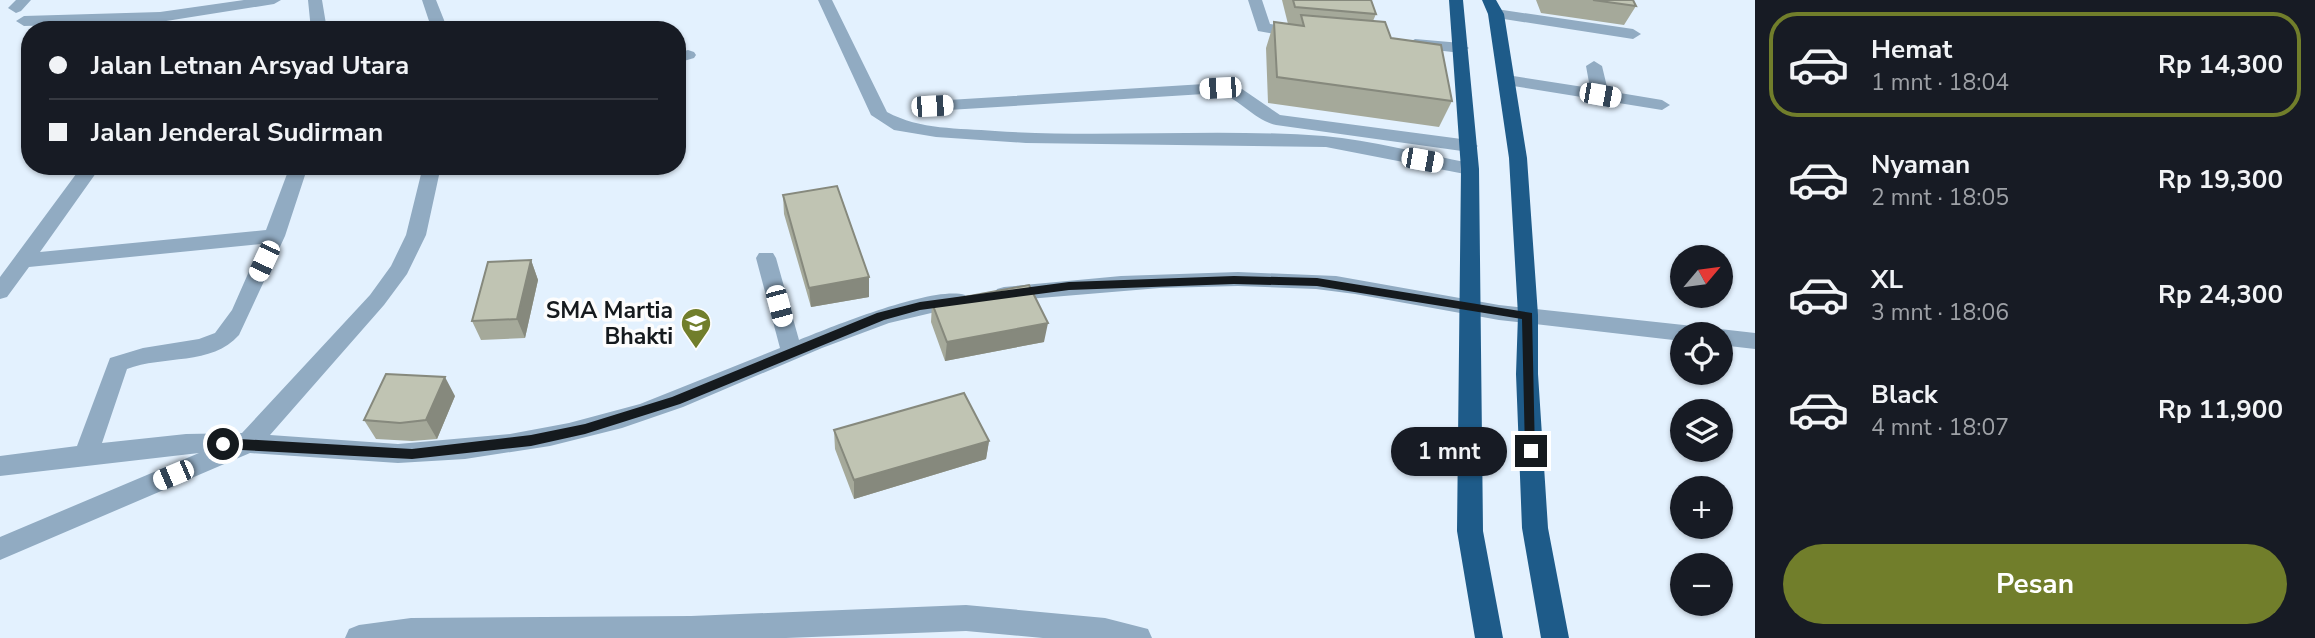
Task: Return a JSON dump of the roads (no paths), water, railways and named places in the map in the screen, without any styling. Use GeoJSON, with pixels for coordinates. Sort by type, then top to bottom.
{"type":"FeatureCollection","features":[{"type":"Feature","properties":{"kind":"highway"},"geometry":{"type":"LineString","coordinates":[[1455,0],[1470,169],[1470,531],[1489,638]]}},
{"type":"Feature","properties":{"kind":"highway"},"geometry":{"type":"LineString","coordinates":[[1493,7],[1518,158],[1528,316],[1527,374],[1535,528],[1555,638]]}},
{"type":"Feature","properties":{"kind":"street"},"geometry":{"type":"LineString","coordinates":[[160,21],[177,0]]}},
{"type":"Feature","properties":{"kind":"street"},"geometry":{"type":"LineString","coordinates":[[172,21],[274,0]]}},
{"type":"Feature","properties":{"kind":"street"},"geometry":{"type":"LineString","coordinates":[[315,0],[318,21]]}},
{"type":"Feature","properties":{"kind":"street"},"geometry":{"type":"LineString","coordinates":[[429,0],[437,21]]}},
{"type":"Feature","properties":{"kind":"street"},"geometry":{"type":"LineString","coordinates":[[825,0],[880,115],[900,126],[936,132],[1038,139],[1214,138],[1326,142],[1470,169]]}},
{"type":"Feature","properties":{"kind":"street"},"geometry":{"type":"LineString","coordinates":[[1255,0],[1263,28],[1310,34]]}},
{"type":"Feature","properties":{"kind":"street"},"geometry":{"type":"LineString","coordinates":[[1493,7],[1633,34]]}},
{"type":"Feature","properties":{"kind":"street"},"geometry":{"type":"LineString","coordinates":[[21,10],[128,21]]}},
{"type":"Feature","properties":{"kind":"street"},"geometry":{"type":"LineString","coordinates":[[1392,42],[1461,48]]}},
{"type":"Feature","properties":{"kind":"street"},"geometry":{"type":"LineString","coordinates":[[1594,66],[1600,95]]}},
{"type":"Feature","properties":{"kind":"street"},"geometry":{"type":"LineString","coordinates":[[1507,79],[1662,105]]}},
{"type":"Feature","properties":{"kind":"street"},"geometry":{"type":"LineString","coordinates":[[932,106],[1220,88],[1239,93],[1256,110],[1276,120],[1469,146]]}},
{"type":"Feature","properties":{"kind":"street"},"geometry":{"type":"LineString","coordinates":[[0,292],[86,175]]}},
{"type":"Feature","properties":{"kind":"street"},"geometry":{"type":"LineString","coordinates":[[85,457],[118,364],[223,339],[229,333],[275,236],[296,175]]}},
{"type":"Feature","properties":{"kind":"street"},"geometry":{"type":"LineString","coordinates":[[0,549],[248,443],[377,300],[400,268],[416,235],[430,175]]}},
{"type":"Feature","properties":{"kind":"street"},"geometry":{"type":"LineString","coordinates":[[25,260],[275,236]]}},
{"type":"Feature","properties":{"kind":"street"},"geometry":{"type":"LineString","coordinates":[[766,258],[792,353]]}},
{"type":"Feature","properties":{"kind":"street"},"geometry":{"type":"LineString","coordinates":[[0,466],[175,444],[248,443],[412,454],[531,441],[585,429],[676,401],[881,316],[920,306],[1069,286],[1185,281],[1317,282],[1470,308],[1670,331]]}},
{"type":"Feature","properties":{"kind":"street"},"geometry":{"type":"LineString","coordinates":[[1733,338],[1755,341]]}},
{"type":"Feature","properties":{"kind":"street"},"geometry":{"type":"LineString","coordinates":[[359,638],[411,631],[691,634],[966,618],[1105,631],[1138,638]]}},
{"type":"Feature","properties":{"kind":"place","name":"SMA Martia Bhakti"},"geometry":{"type":"Point","coordinates":[696,350]}}]}
